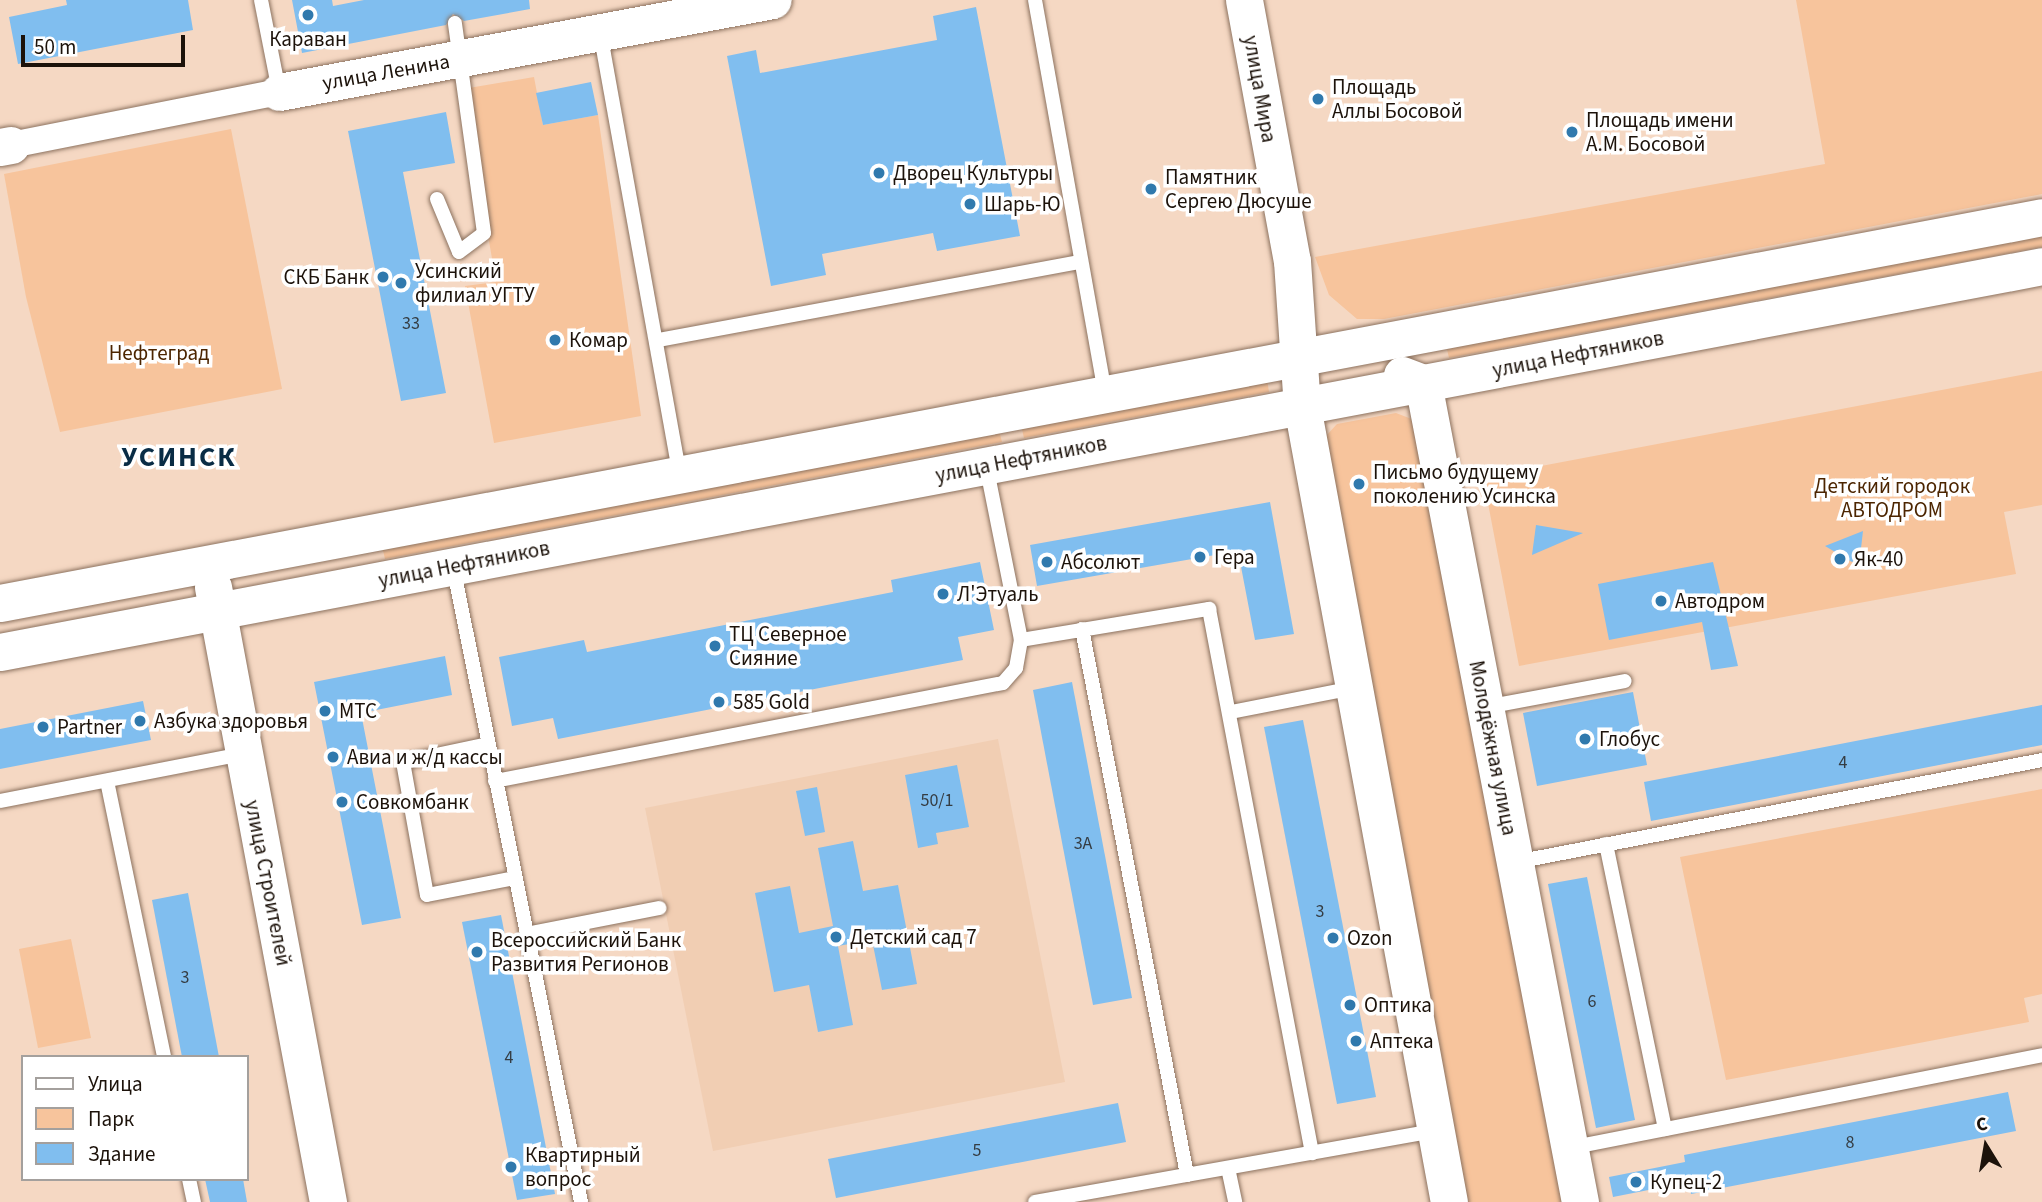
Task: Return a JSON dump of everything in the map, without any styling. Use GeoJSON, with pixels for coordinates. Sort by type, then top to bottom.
{"type":"FeatureCollection","features":[{"type":"Feature","properties":{"kind":"main road","name":"улица Ленина"},"geometry":{"type":"LineString","coordinates":[[279,92],[459,40],[600,32],[772,0]]}},
{"type":"Feature","properties":{"kind":"main road","name":"улица Мира"},"geometry":{"type":"LineString","coordinates":[[1244,0],[1292,261],[1299,357]]}},
{"type":"Feature","properties":{"kind":"main road"},"geometry":{"type":"LineString","coordinates":[[0,603],[2042,217]]}},
{"type":"Feature","properties":{"kind":"main road","name":"улица Мира"},"geometry":{"type":"LineString","coordinates":[[1292,261],[1311,312],[1339,350]]}},
{"type":"Feature","properties":{"kind":"main road","name":"улица Нефтяников"},"geometry":{"type":"LineString","coordinates":[[0,652],[2042,266]]}},
{"type":"Feature","properties":{"kind":"main road"},"geometry":{"type":"LineString","coordinates":[[1339,350],[1423,383]]}},
{"type":"Feature","properties":{"kind":"main road"},"geometry":{"type":"LineString","coordinates":[[1299,357],[1303,406],[1353,688],[1449,1202]]}},
{"type":"Feature","properties":{"kind":"main road","name":"Молодёжная улица"},"geometry":{"type":"LineString","coordinates":[[1423,383],[1580,1202]]}},
{"type":"Feature","properties":{"kind":"main road"},"geometry":{"type":"LineString","coordinates":[[1001,463],[1006,413]]}},
{"type":"Feature","properties":{"kind":"main road","name":"улица Строителей"},"geometry":{"type":"LineString","coordinates":[[209,563],[328,1202]]}},
{"type":"Feature","properties":{"kind":"street","name":"улица Ленина"},"geometry":{"type":"LineString","coordinates":[[6,146],[279,92]]}},
{"type":"Feature","properties":{"kind":"lane"},"geometry":{"type":"LineString","coordinates":[[261,0],[279,92]]}},
{"type":"Feature","properties":{"kind":"lane"},"geometry":{"type":"LineString","coordinates":[[1035,0],[1080,262],[1106,394]]}},
{"type":"Feature","properties":{"kind":"lane"},"geometry":{"type":"LineString","coordinates":[[600,32],[658,340],[679,474]]}},
{"type":"Feature","properties":{"kind":"lane"},"geometry":{"type":"LineString","coordinates":[[437,199],[458,252],[484,233],[459,40]]}},
{"type":"Feature","properties":{"kind":"lane"},"geometry":{"type":"LineString","coordinates":[[658,340],[1080,262]]}},
{"type":"Feature","properties":{"kind":"lane"},"geometry":{"type":"LineString","coordinates":[[495,781],[1003,683],[1016,668],[1021,640],[1001,463]]}},
{"type":"Feature","properties":{"kind":"lane"},"geometry":{"type":"LineString","coordinates":[[453,566],[581,1202]]}},
{"type":"Feature","properties":{"kind":"lane"},"geometry":{"type":"LineString","coordinates":[[1021,640],[1209,609],[1231,712],[1312,1153]]}},
{"type":"Feature","properties":{"kind":"lane"},"geometry":{"type":"LineString","coordinates":[[1082,629],[1186,1175]]}},
{"type":"Feature","properties":{"kind":"lane"},"geometry":{"type":"LineString","coordinates":[[1484,707],[1625,681]]}},
{"type":"Feature","properties":{"kind":"lane"},"geometry":{"type":"LineString","coordinates":[[1231,712],[1353,688]]}},
{"type":"Feature","properties":{"kind":"lane"},"geometry":{"type":"LineString","coordinates":[[488,744],[403,762],[427,895],[515,878]]}},
{"type":"Feature","properties":{"kind":"lane"},"geometry":{"type":"LineString","coordinates":[[0,801],[244,754]]}},
{"type":"Feature","properties":{"kind":"lane"},"geometry":{"type":"LineString","coordinates":[[1516,862],[2042,760]]}},
{"type":"Feature","properties":{"kind":"lane"},"geometry":{"type":"LineString","coordinates":[[107,781],[164,1055]]}},
{"type":"Feature","properties":{"kind":"lane"},"geometry":{"type":"LineString","coordinates":[[1606,844],[1665,1129]]}},
{"type":"Feature","properties":{"kind":"lane"},"geometry":{"type":"LineString","coordinates":[[526,934],[660,908]]}},
{"type":"Feature","properties":{"kind":"lane"},"geometry":{"type":"LineString","coordinates":[[1569,1148],[2042,1055]]}},
{"type":"Feature","properties":{"kind":"lane"},"geometry":{"type":"LineString","coordinates":[[1035,1202],[1435,1130]]}},
{"type":"Feature","properties":{"kind":"lane"},"geometry":{"type":"LineString","coordinates":[[1228,1168],[1235,1202]]}},
{"type":"Feature","properties":{"kind":"lane"},"geometry":{"type":"LineString","coordinates":[[189,1181],[194,1202]]}},
{"type":"Feature","properties":{"kind":"shaded area"},"geometry":{"type":"Polygon","coordinates":[[[998,739],[1065,1082],[713,1151],[645,808],[998,739]]]}},
{"type":"Feature","properties":{"kind":"green space"},"geometry":{"type":"Polygon","coordinates":[[[1796,0],[2042,0],[2042,194],[1384,319],[1357,319],[1329,295],[1315,257],[1825,164],[1796,0]]]}},
{"type":"Feature","properties":{"kind":"green space"},"geometry":{"type":"Polygon","coordinates":[[[534,77],[543,125],[598,115],[641,416],[494,443],[465,286],[496,282],[463,89],[534,77]]]}},
{"type":"Feature","properties":{"kind":"green space","name":"Нефтеград"},"geometry":{"type":"Polygon","coordinates":[[[231,129],[282,389],[60,432],[26,297],[4,174],[231,129]]]}},
{"type":"Feature","properties":{"kind":"green space"},"geometry":{"type":"Polygon","coordinates":[[[2042,233],[2042,247],[1449,358],[1446,345],[2042,233]]]}},
{"type":"Feature","properties":{"kind":"green space","name":"Детский городок АВТОДРОМ"},"geometry":{"type":"Polygon","coordinates":[[[2042,371],[2042,505],[2004,512],[2016,574],[1519,666],[1483,477],[2042,371]]]}},
{"type":"Feature","properties":{"kind":"green space"},"geometry":{"type":"Polygon","coordinates":[[[1267,379],[1269,392],[1024,438],[1021,425],[1267,379]]]}},
{"type":"Feature","properties":{"kind":"green space"},"geometry":{"type":"Polygon","coordinates":[[[1396,413],[1414,420],[1566,1202],[1465,1202],[1325,437],[1337,424],[1396,413]]]}},
{"type":"Feature","properties":{"kind":"green space"},"geometry":{"type":"Polygon","coordinates":[[[999,430],[1002,442],[385,559],[382,546],[999,430]]]}},
{"type":"Feature","properties":{"kind":"green space"},"geometry":{"type":"Polygon","coordinates":[[[2042,789],[2042,994],[2024,998],[2029,1022],[1726,1080],[1680,857],[2042,789]]]}},
{"type":"Feature","properties":{"kind":"green space"},"geometry":{"type":"Polygon","coordinates":[[[71,939],[91,1038],[38,1048],[19,949],[71,939]]]}},
{"type":"Feature","properties":{"kind":"building"},"geometry":{"type":"Polygon","coordinates":[[[66,0],[188,0],[193,30],[18,64],[9,17],[67,5],[66,0]]]}},
{"type":"Feature","properties":{"kind":"building"},"geometry":{"type":"Polygon","coordinates":[[[292,0],[332,0],[333,6],[364,0],[529,0],[530,9],[464,21],[453,14],[446,25],[302,53],[292,0]]]}},
{"type":"Feature","properties":{"kind":"building","name":"Дворец Культуры"},"geometry":{"type":"Polygon","coordinates":[[[976,7],[1020,236],[937,251],[933,233],[822,254],[826,275],[771,286],[727,56],[756,50],[760,73],[937,40],[933,16],[976,7]]]}},
{"type":"Feature","properties":{"kind":"building"},"geometry":{"type":"Polygon","coordinates":[[[591,82],[598,115],[543,125],[536,93],[591,82]]]}},
{"type":"Feature","properties":{"kind":"building","name":"Усинский филиал УГТУ"},"geometry":{"type":"Polygon","coordinates":[[[446,112],[455,163],[403,172],[446,393],[401,401],[348,131],[446,112]]]}},
{"type":"Feature","properties":{"kind":"building"},"geometry":{"type":"Polygon","coordinates":[[[1270,502],[1294,634],[1255,640],[1238,551],[1037,586],[1030,545],[1270,502]]]}},
{"type":"Feature","properties":{"kind":"building"},"geometry":{"type":"Polygon","coordinates":[[[1536,525],[1583,533],[1532,555],[1536,525]]]}},
{"type":"Feature","properties":{"kind":"building"},"geometry":{"type":"Polygon","coordinates":[[[1863,531],[1860,557],[1852,562],[1825,546],[1863,531]]]}},
{"type":"Feature","properties":{"kind":"building"},"geometry":{"type":"Polygon","coordinates":[[[980,562],[994,630],[958,637],[963,660],[558,739],[553,718],[512,726],[499,657],[584,640],[587,652],[893,592],[891,580],[980,562]]]}},
{"type":"Feature","properties":{"kind":"building","name":"Автодром"},"geometry":{"type":"Polygon","coordinates":[[[1713,562],[1738,666],[1711,670],[1702,622],[1609,640],[1598,584],[1713,562]]]}},
{"type":"Feature","properties":{"kind":"building"},"geometry":{"type":"Polygon","coordinates":[[[445,656],[452,695],[361,713],[401,918],[362,925],[314,682],[445,656]]]}},
{"type":"Feature","properties":{"kind":"building"},"geometry":{"type":"Polygon","coordinates":[[[1072,682],[1132,998],[1093,1005],[1033,690],[1072,682]]]}},
{"type":"Feature","properties":{"kind":"building","name":"Глобус"},"geometry":{"type":"Polygon","coordinates":[[[1633,692],[1647,765],[1537,786],[1523,713],[1633,692]]]}},
{"type":"Feature","properties":{"kind":"building"},"geometry":{"type":"Polygon","coordinates":[[[143,701],[151,740],[0,769],[0,729],[143,701]]]}},
{"type":"Feature","properties":{"kind":"building"},"geometry":{"type":"Polygon","coordinates":[[[2042,705],[2042,745],[1651,821],[1644,782],[2042,705]]]}},
{"type":"Feature","properties":{"kind":"building"},"geometry":{"type":"Polygon","coordinates":[[[1303,720],[1376,1097],[1337,1104],[1264,727],[1303,720]]]}},
{"type":"Feature","properties":{"kind":"building"},"geometry":{"type":"Polygon","coordinates":[[[957,765],[969,827],[936,833],[938,844],[918,848],[905,775],[957,765]]]}},
{"type":"Feature","properties":{"kind":"building"},"geometry":{"type":"Polygon","coordinates":[[[817,787],[825,832],[805,836],[796,791],[817,787]]]}},
{"type":"Feature","properties":{"kind":"building","name":"Детский сад 7"},"geometry":{"type":"Polygon","coordinates":[[[853,841],[863,891],[898,885],[917,984],[882,990],[872,940],[838,946],[853,1025],[818,1032],[809,985],[774,992],[755,893],[790,886],[799,933],[833,926],[818,848],[853,841]]]}},
{"type":"Feature","properties":{"kind":"building"},"geometry":{"type":"Polygon","coordinates":[[[1587,877],[1635,1120],[1596,1128],[1548,884],[1587,877]]]}},
{"type":"Feature","properties":{"kind":"building"},"geometry":{"type":"Polygon","coordinates":[[[188,893],[219,1055],[182,1055],[152,900],[188,893]]]}},
{"type":"Feature","properties":{"kind":"building"},"geometry":{"type":"Polygon","coordinates":[[[501,915],[555,1194],[517,1200],[462,922],[501,915]]]}},
{"type":"Feature","properties":{"kind":"building"},"geometry":{"type":"Polygon","coordinates":[[[2008,1092],[2016,1131],[1691,1194],[1689,1182],[1613,1197],[1609,1177],[1685,1162],[1684,1155],[2008,1092]]]}},
{"type":"Feature","properties":{"kind":"building"},"geometry":{"type":"Polygon","coordinates":[[[1118,1103],[1126,1142],[836,1198],[828,1159],[1118,1103]]]}},
{"type":"Feature","properties":{"kind":"building"},"geometry":{"type":"Polygon","coordinates":[[[205,1181],[243,1181],[247,1202],[210,1202],[205,1181]]]}},
{"type":"Feature","properties":{"kind":"place","name":"Караван"},"geometry":{"type":"Point","coordinates":[308,15]}},
{"type":"Feature","properties":{"kind":"place","name":"Площадь Аллы Босовой"},"geometry":{"type":"Point","coordinates":[1318,99]}},
{"type":"Feature","properties":{"kind":"place","name":"Площадь имени А.М. Босовой"},"geometry":{"type":"Point","coordinates":[1572,132]}},
{"type":"Feature","properties":{"kind":"place","name":"Дворец Культуры"},"geometry":{"type":"Point","coordinates":[879,173]}},
{"type":"Feature","properties":{"kind":"place","name":"Памятник Сергею Дюсуше"},"geometry":{"type":"Point","coordinates":[1151,189]}},
{"type":"Feature","properties":{"kind":"place","name":"Шарь-Ю"},"geometry":{"type":"Point","coordinates":[970,204]}},
{"type":"Feature","properties":{"kind":"place","name":"СКБ Банк"},"geometry":{"type":"Point","coordinates":[383,277]}},
{"type":"Feature","properties":{"kind":"place","name":"Усинский филиал УГТУ"},"geometry":{"type":"Point","coordinates":[401,283]}},
{"type":"Feature","properties":{"kind":"place","name":"Комар"},"geometry":{"type":"Point","coordinates":[555,340]}},
{"type":"Feature","properties":{"kind":"place","name":"Письмо будущему поколению Усинска"},"geometry":{"type":"Point","coordinates":[1359,484]}},
{"type":"Feature","properties":{"kind":"place","name":"Гера"},"geometry":{"type":"Point","coordinates":[1200,557]}},
{"type":"Feature","properties":{"kind":"place","name":"Як-40"},"geometry":{"type":"Point","coordinates":[1840,559]}},
{"type":"Feature","properties":{"kind":"place","name":"Абсолют"},"geometry":{"type":"Point","coordinates":[1047,562]}},
{"type":"Feature","properties":{"kind":"place","name":"Л'Этуаль"},"geometry":{"type":"Point","coordinates":[943,594]}},
{"type":"Feature","properties":{"kind":"place","name":"Автодром"},"geometry":{"type":"Point","coordinates":[1661,601]}},
{"type":"Feature","properties":{"kind":"place","name":"ТЦ Северное Сияние"},"geometry":{"type":"Point","coordinates":[715,646]}},
{"type":"Feature","properties":{"kind":"place","name":"585 Gold"},"geometry":{"type":"Point","coordinates":[719,702]}},
{"type":"Feature","properties":{"kind":"place","name":"МТС"},"geometry":{"type":"Point","coordinates":[325,711]}},
{"type":"Feature","properties":{"kind":"place","name":"Азбука здоровья"},"geometry":{"type":"Point","coordinates":[140,721]}},
{"type":"Feature","properties":{"kind":"place","name":"Partner"},"geometry":{"type":"Point","coordinates":[43,727]}},
{"type":"Feature","properties":{"kind":"place","name":"Глобус"},"geometry":{"type":"Point","coordinates":[1585,739]}},
{"type":"Feature","properties":{"kind":"place","name":"Авиа и ж/д кассы"},"geometry":{"type":"Point","coordinates":[333,757]}},
{"type":"Feature","properties":{"kind":"place","name":"Совкомбанк"},"geometry":{"type":"Point","coordinates":[342,802]}},
{"type":"Feature","properties":{"kind":"place","name":"Детский сад 7"},"geometry":{"type":"Point","coordinates":[836,937]}},
{"type":"Feature","properties":{"kind":"place","name":"Ozon"},"geometry":{"type":"Point","coordinates":[1333,938]}},
{"type":"Feature","properties":{"kind":"place","name":"Всероссийский Банк Развития Регионов"},"geometry":{"type":"Point","coordinates":[477,952]}},
{"type":"Feature","properties":{"kind":"place","name":"Оптика"},"geometry":{"type":"Point","coordinates":[1350,1005]}},
{"type":"Feature","properties":{"kind":"place","name":"Аптека"},"geometry":{"type":"Point","coordinates":[1356,1041]}},
{"type":"Feature","properties":{"kind":"place","name":"Квартирный вопрос"},"geometry":{"type":"Point","coordinates":[511,1167]}},
{"type":"Feature","properties":{"kind":"place","name":"Купец-2"},"geometry":{"type":"Point","coordinates":[1636,1182]}},
{"type":"Feature","properties":{"kind":"district","name":"УСИНСК"},"geometry":{"type":"Point","coordinates":[179,457]}}]}
